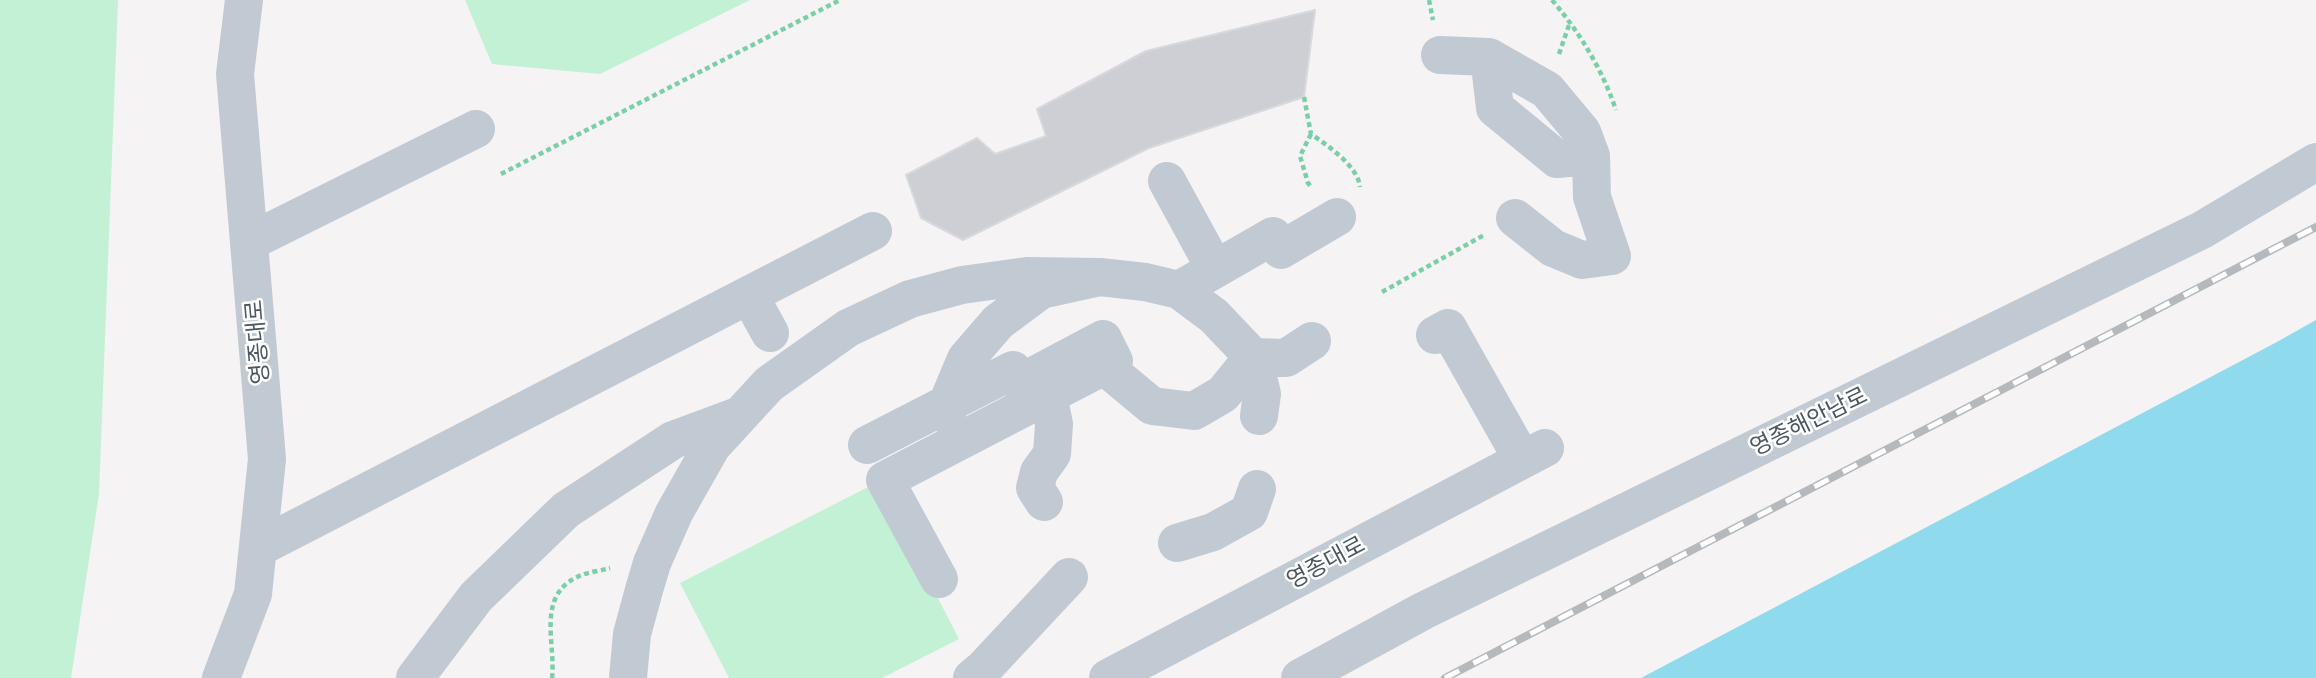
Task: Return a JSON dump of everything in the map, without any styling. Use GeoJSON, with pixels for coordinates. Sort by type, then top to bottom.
{"type":"FeatureCollection","features":[{"type":"Feature","properties":{"kind":"street","name":"영종대로"},"geometry":{"type":"LineString","coordinates":[[221,678],[253,594],[267,459],[236,74],[244,0]]}},
{"type":"Feature","properties":{"kind":"street"},"geometry":{"type":"LineString","coordinates":[[1440,55],[1489,57],[1547,90],[1582,132],[1591,156],[1592,197],[1612,256],[1582,260],[1553,248],[1515,218]]}},
{"type":"Feature","properties":{"kind":"street"},"geometry":{"type":"LineString","coordinates":[[250,242],[476,129]]}},
{"type":"Feature","properties":{"kind":"street","name":"영종해안남로"},"geometry":{"type":"LineString","coordinates":[[1300,678],[1423,611],[2202,230],[2316,162]]}},
{"type":"Feature","properties":{"kind":"street"},"geometry":{"type":"LineString","coordinates":[[1167,181],[1215,269]]}},
{"type":"Feature","properties":{"kind":"street"},"geometry":{"type":"LineString","coordinates":[[1179,290],[1273,236],[1281,250],[1337,217]]}},
{"type":"Feature","properties":{"kind":"street"},"geometry":{"type":"LineString","coordinates":[[258,548],[873,231]]}},
{"type":"Feature","properties":{"kind":"street"},"geometry":{"type":"LineString","coordinates":[[628,678],[632,634],[652,563],[674,513],[712,446],[769,384],[848,328],[910,299],[962,285],[1027,276],[1100,277],[1145,282],[1179,290],[1213,316],[1252,357],[1262,394],[1259,416]]}},
{"type":"Feature","properties":{"kind":"street"},"geometry":{"type":"LineString","coordinates":[[947,455],[947,404],[967,359],[998,322],[1041,290],[1100,277]]}},
{"type":"Feature","properties":{"kind":"street"},"geometry":{"type":"LineString","coordinates":[[749,295],[770,334]]}},
{"type":"Feature","properties":{"kind":"street","name":"영종대로"},"geometry":{"type":"LineString","coordinates":[[1108,678],[1534,454],[1448,328],[1435,335]]}},
{"type":"Feature","properties":{"kind":"street"},"geometry":{"type":"LineString","coordinates":[[867,445],[1013,370],[1020,383],[1103,340],[1114,360],[1048,395],[947,455],[885,480],[939,579]]}},
{"type":"Feature","properties":{"kind":"street"},"geometry":{"type":"LineString","coordinates":[[1252,357],[1286,358],[1312,341]]}},
{"type":"Feature","properties":{"kind":"street"},"geometry":{"type":"LineString","coordinates":[[1104,366],[1152,406],[1194,411],[1223,394],[1252,357]]}},
{"type":"Feature","properties":{"kind":"street"},"geometry":{"type":"LineString","coordinates":[[1044,502],[1035,488],[1039,472],[1052,454],[1054,424],[1048,395]]}},
{"type":"Feature","properties":{"kind":"street"},"geometry":{"type":"LineString","coordinates":[[415,678],[475,597],[566,510],[673,440],[740,415]]}},
{"type":"Feature","properties":{"kind":"street"},"geometry":{"type":"LineString","coordinates":[[1177,543],[1213,532],[1249,512],[1257,489]]}},
{"type":"Feature","properties":{"kind":"street"},"geometry":{"type":"LineString","coordinates":[[972,678],[1069,577]]}},
{"type":"Feature","properties":{"kind":"path"},"geometry":{"type":"LineString","coordinates":[[501,174],[840,0]]}},
{"type":"Feature","properties":{"kind":"path"},"geometry":{"type":"LineString","coordinates":[[552,678],[550,617],[555,596],[576,577],[618,566],[652,563]]}},
{"type":"Feature","properties":{"kind":"green space"},"geometry":{"type":"Polygon","coordinates":[[[0,0],[118,0],[99,494],[71,678],[0,678],[0,0]]]}},
{"type":"Feature","properties":{"kind":"green space"},"geometry":{"type":"Polygon","coordinates":[[[465,0],[750,0],[600,74],[492,64],[465,0]]]}},
{"type":"Feature","properties":{"kind":"green space"},"geometry":{"type":"Polygon","coordinates":[[[878,482],[959,639],[882,678],[729,678],[680,583],[878,482]]]}},
{"type":"Feature","properties":{"kind":"water"},"geometry":{"type":"Polygon","coordinates":[[[2316,320],[2316,678],[1641,678],[2275,343],[2316,320]]]}},
{"type":"Feature","properties":{"kind":"building"},"geometry":{"type":"Polygon","coordinates":[[[1315,10],[1304,97],[1149,148],[963,240],[921,218],[906,175],[977,138],[995,154],[1046,136],[1037,109],[1146,51],[1315,10]]]}},
{"type":"Feature","properties":{"kind":"railway"},"geometry":{"type":"LineString","coordinates":[[1445,678],[2316,227]]}}]}
